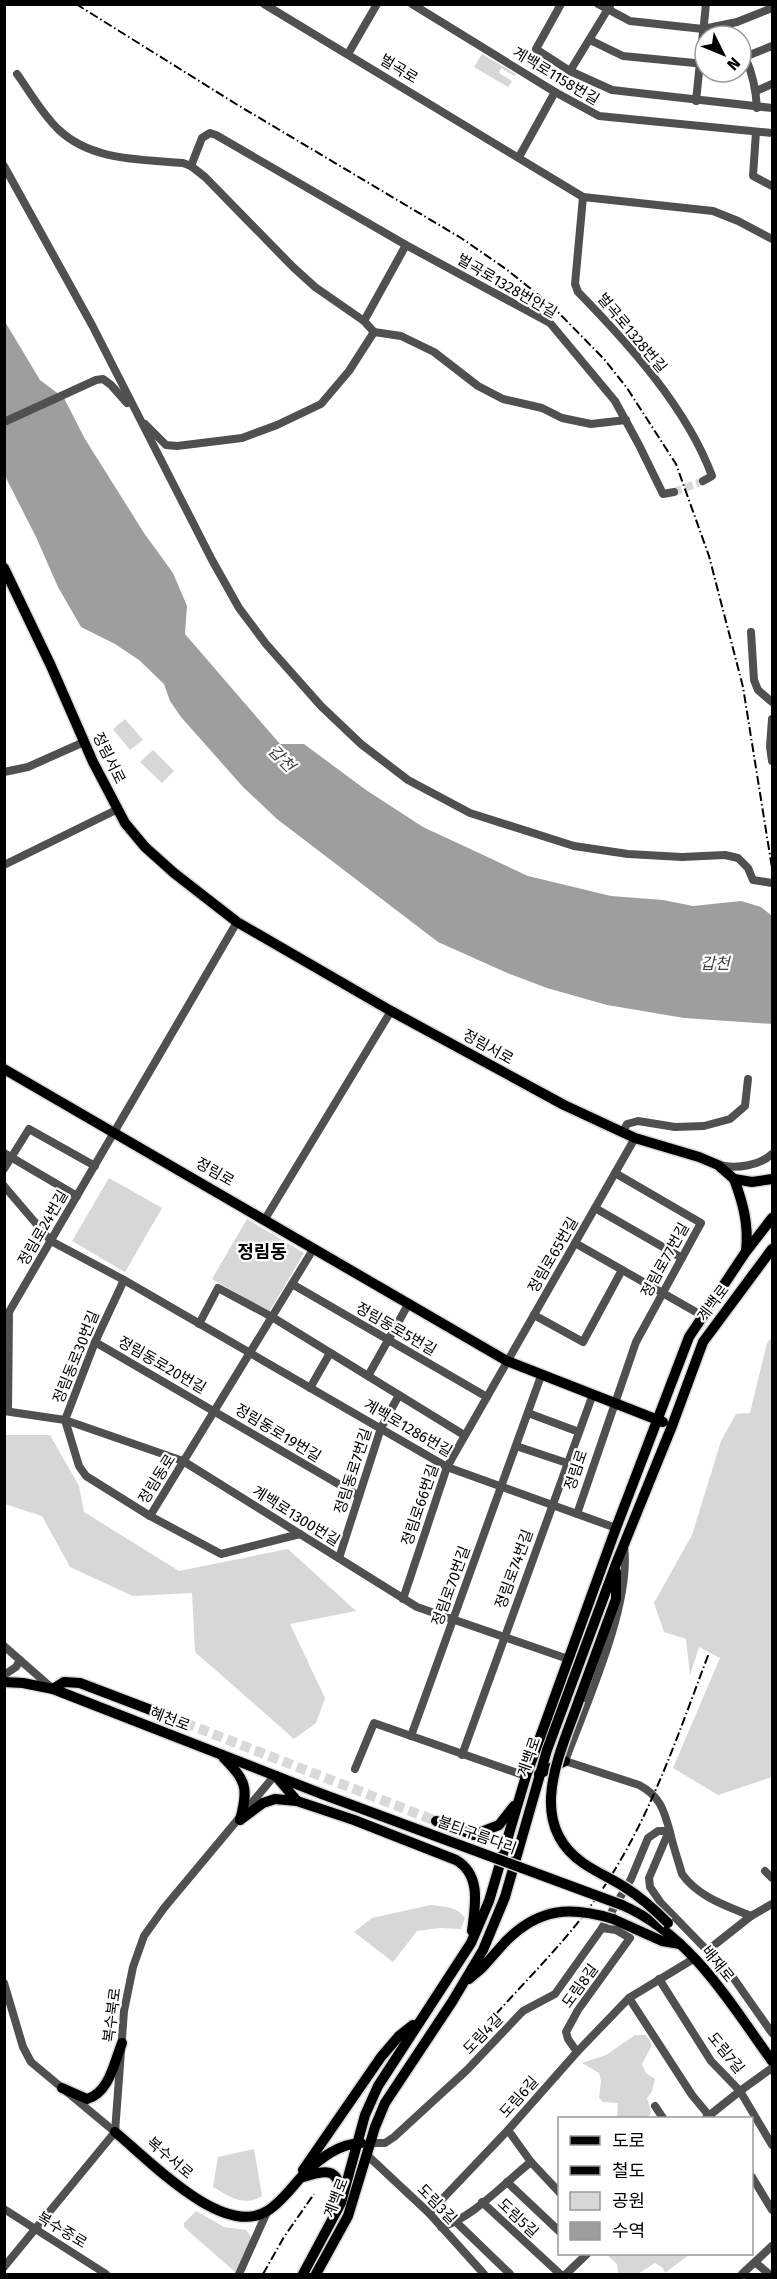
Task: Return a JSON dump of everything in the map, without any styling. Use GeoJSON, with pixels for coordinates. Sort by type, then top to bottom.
{"type":"FeatureCollection","features":[{"type":"Feature","properties":{"kind":"main road","name":"정림서로"},"geometry":{"type":"LineString","coordinates":[[4,568],[84,742],[125,823],[145,847],[174,873],[237,921],[391,1011],[564,1105],[635,1138],[718,1165],[734,1179]]}},
{"type":"Feature","properties":{"kind":"main road","name":"정림로"},"geometry":{"type":"LineString","coordinates":[[4,1069],[507,1361],[672,1426]]}},
{"type":"Feature","properties":{"kind":"main road"},"geometry":{"type":"LineString","coordinates":[[745,1253],[748,1235],[746,1214],[734,1179],[752,1182],[772,1179]]}},
{"type":"Feature","properties":{"kind":"main road","name":"계백로"},"geometry":{"type":"LineString","coordinates":[[303,2274],[337,2209],[365,2115],[378,2086],[471,1943],[491,1894],[526,1776],[568,1659],[689,1336],[745,1253],[772,1218]]}},
{"type":"Feature","properties":{"kind":"main road","name":"계백로"},"geometry":{"type":"LineString","coordinates":[[316,2274],[348,2216],[370,2143],[385,2103],[483,1950],[505,1898],[547,1750],[616,1564],[703,1342],[772,1249]]}},
{"type":"Feature","properties":{"kind":"main road"},"geometry":{"type":"LineString","coordinates":[[616,1564],[616,1599],[583,1701],[557,1764],[550,1794],[552,1820],[558,1835],[581,1862],[627,1888],[651,1906],[684,1940],[698,1961]]}},
{"type":"Feature","properties":{"kind":"main road","name":"혜천로"},"geometry":{"type":"LineString","coordinates":[[4,1682],[53,1689],[322,1794]]}},
{"type":"Feature","properties":{"kind":"main road"},"geometry":{"type":"LineString","coordinates":[[53,1689],[64,1682],[80,1683],[185,1723]]}},
{"type":"Feature","properties":{"kind":"main road"},"geometry":{"type":"LineString","coordinates":[[547,1750],[564,1761]]}},
{"type":"Feature","properties":{"kind":"main road"},"geometry":{"type":"LineString","coordinates":[[220,1754],[238,1773],[243,1784],[246,1797],[240,1820]]}},
{"type":"Feature","properties":{"kind":"main road"},"geometry":{"type":"LineString","coordinates":[[539,1774],[564,1761]]}},
{"type":"Feature","properties":{"kind":"main road"},"geometry":{"type":"LineString","coordinates":[[275,1776],[297,1801]]}},
{"type":"Feature","properties":{"kind":"main road","name":"불티구름다리"},"geometry":{"type":"LineString","coordinates":[[322,1794],[622,1905]]}},
{"type":"Feature","properties":{"kind":"main road"},"geometry":{"type":"LineString","coordinates":[[240,1820],[264,1803],[275,1799],[297,1801],[354,1820],[464,1865],[471,1876],[475,1897],[471,1943]]}},
{"type":"Feature","properties":{"kind":"main road"},"geometry":{"type":"LineString","coordinates":[[436,1821],[474,1835],[499,1825],[518,1802]]}},
{"type":"Feature","properties":{"kind":"main road","name":"배재로"},"geometry":{"type":"LineString","coordinates":[[622,1905],[662,1928],[682,1944],[698,1961],[772,2061]]}},
{"type":"Feature","properties":{"kind":"main road"},"geometry":{"type":"LineString","coordinates":[[462,1985],[482,1968],[506,1941],[529,1922],[548,1914],[570,1910],[593,1913],[613,1919],[662,1941],[682,1944]]}},
{"type":"Feature","properties":{"kind":"main road"},"geometry":{"type":"LineString","coordinates":[[300,2178],[313,2153],[381,2057],[399,2036],[421,2018]]}},
{"type":"Feature","properties":{"kind":"main road"},"geometry":{"type":"LineString","coordinates":[[62,2088],[87,2099],[99,2094],[104,2088],[122,2043]]}},
{"type":"Feature","properties":{"kind":"main road","name":"복수서로"},"geometry":{"type":"LineString","coordinates":[[114,2132],[190,2195],[214,2210],[230,2217],[248,2219],[267,2212]]}},
{"type":"Feature","properties":{"kind":"main road"},"geometry":{"type":"LineString","coordinates":[[267,2212],[300,2178],[331,2151],[356,2143],[370,2143]]}},
{"type":"Feature","properties":{"kind":"main road"},"geometry":{"type":"LineString","coordinates":[[300,2178],[317,2172],[335,2175],[340,2186],[337,2209]]}},
{"type":"Feature","properties":{"kind":"street","name":"벌곡로"},"geometry":{"type":"LineString","coordinates":[[264,4],[583,197],[712,212],[738,221],[772,239]]}},
{"type":"Feature","properties":{"kind":"street"},"geometry":{"type":"LineString","coordinates":[[348,54],[377,4]]}},
{"type":"Feature","properties":{"kind":"street","name":"계백로1158번길"},"geometry":{"type":"LineString","coordinates":[[412,4],[599,117],[772,133]]}},
{"type":"Feature","properties":{"kind":"street"},"geometry":{"type":"LineString","coordinates":[[561,4],[537,49],[570,71],[612,90],[772,108]]}},
{"type":"Feature","properties":{"kind":"street"},"geometry":{"type":"LineString","coordinates":[[598,4],[610,7],[630,21],[693,28]]}},
{"type":"Feature","properties":{"kind":"street"},"geometry":{"type":"LineString","coordinates":[[704,24],[706,4]]}},
{"type":"Feature","properties":{"kind":"street"},"geometry":{"type":"LineString","coordinates":[[570,71],[610,7]]}},
{"type":"Feature","properties":{"kind":"street"},"geometry":{"type":"LineString","coordinates":[[727,24],[772,8]]}},
{"type":"Feature","properties":{"kind":"street"},"geometry":{"type":"LineString","coordinates":[[590,40],[623,56],[693,63]]}},
{"type":"Feature","properties":{"kind":"street"},"geometry":{"type":"LineString","coordinates":[[753,54],[772,46]]}},
{"type":"Feature","properties":{"kind":"street"},"geometry":{"type":"LineString","coordinates":[[17,74],[59,130],[85,148],[101,153],[183,163],[191,166],[205,177],[315,287],[364,321],[374,332],[401,336],[434,352],[478,386],[502,399],[542,408],[562,418],[581,422],[626,420]]}},
{"type":"Feature","properties":{"kind":"street"},"geometry":{"type":"LineString","coordinates":[[753,77],[757,108]]}},
{"type":"Feature","properties":{"kind":"street"},"geometry":{"type":"LineString","coordinates":[[696,101],[699,84]]}},
{"type":"Feature","properties":{"kind":"street"},"geometry":{"type":"LineString","coordinates":[[756,90],[772,84]]}},
{"type":"Feature","properties":{"kind":"street"},"geometry":{"type":"LineString","coordinates":[[519,157],[555,92]]}},
{"type":"Feature","properties":{"kind":"street"},"geometry":{"type":"LineString","coordinates":[[756,132],[753,176],[772,186]]}},
{"type":"Feature","properties":{"kind":"street","name":"벌곡로1328번안길"},"geometry":{"type":"LineString","coordinates":[[191,166],[202,138],[210,133],[216,135],[550,323],[615,401],[662,493],[674,492]]}},
{"type":"Feature","properties":{"kind":"street"},"geometry":{"type":"LineString","coordinates":[[4,166],[92,326],[239,608],[266,644],[329,714],[361,744],[408,780],[470,813],[574,846],[628,854],[682,857],[725,855],[738,858],[743,862],[753,880],[772,883]]}},
{"type":"Feature","properties":{"kind":"street","name":"벌곡로1328번길"},"geometry":{"type":"LineString","coordinates":[[583,197],[575,276],[578,292],[643,363],[687,427],[712,476],[703,481]]}},
{"type":"Feature","properties":{"kind":"street"},"geometry":{"type":"LineString","coordinates":[[364,321],[406,244]]}},
{"type":"Feature","properties":{"kind":"street"},"geometry":{"type":"LineString","coordinates":[[4,422],[96,380],[103,379],[166,445],[177,446],[242,438],[277,425],[321,404],[349,371],[374,332]]}},
{"type":"Feature","properties":{"kind":"street"},"geometry":{"type":"LineString","coordinates":[[751,632],[754,680],[758,690],[772,702]]}},
{"type":"Feature","properties":{"kind":"street"},"geometry":{"type":"LineString","coordinates":[[772,719],[770,747],[772,761]]}},
{"type":"Feature","properties":{"kind":"street"},"geometry":{"type":"LineString","coordinates":[[4,772],[28,767],[84,742]]}},
{"type":"Feature","properties":{"kind":"street"},"geometry":{"type":"LineString","coordinates":[[4,865],[118,809]]}},
{"type":"Feature","properties":{"kind":"street"},"geometry":{"type":"LineString","coordinates":[[114,1132],[237,921]]}},
{"type":"Feature","properties":{"kind":"street"},"geometry":{"type":"LineString","coordinates":[[265,1219],[391,1011]]}},
{"type":"Feature","properties":{"kind":"street"},"geometry":{"type":"LineString","coordinates":[[623,1132],[627,1124],[638,1121],[675,1127],[704,1126],[730,1119],[745,1106],[748,1079]]}},
{"type":"Feature","properties":{"kind":"street"},"geometry":{"type":"LineString","coordinates":[[4,1169],[8,1155],[29,1129],[95,1166]]}},
{"type":"Feature","properties":{"kind":"street","name":"정림로24번길"},"geometry":{"type":"LineString","coordinates":[[6,1411],[7,1311],[51,1241],[114,1132]]}},
{"type":"Feature","properties":{"kind":"street","name":"정림로65번길"},"geometry":{"type":"LineString","coordinates":[[507,1361],[635,1138]]}},
{"type":"Feature","properties":{"kind":"street"},"geometry":{"type":"LineString","coordinates":[[718,1165],[748,1166],[764,1161],[772,1154]]}},
{"type":"Feature","properties":{"kind":"street"},"geometry":{"type":"LineString","coordinates":[[8,1155],[77,1196]]}},
{"type":"Feature","properties":{"kind":"street","name":"정림로77번길"},"geometry":{"type":"LineString","coordinates":[[615,1173],[701,1223],[636,1342],[615,1402]]}},
{"type":"Feature","properties":{"kind":"street","name":"계백로1286번길"},"geometry":{"type":"LineString","coordinates":[[4,1186],[51,1241],[124,1280],[447,1467],[616,1528]]}},
{"type":"Feature","properties":{"kind":"street","name":"정림로65번길"},"geometry":{"type":"LineString","coordinates":[[595,1208],[682,1258]]}},
{"type":"Feature","properties":{"kind":"street","name":"계백로"},"geometry":{"type":"LineString","coordinates":[[575,1243],[703,1316]]}},
{"type":"Feature","properties":{"kind":"street","name":"정림동로"},"geometry":{"type":"LineString","coordinates":[[300,1534],[221,1554],[150,1516],[314,1248]]}},
{"type":"Feature","properties":{"kind":"street","name":"정림로65번길"},"geometry":{"type":"LineString","coordinates":[[534,1315],[583,1342],[622,1270]]}},
{"type":"Feature","properties":{"kind":"street","name":"정림동로30번길"},"geometry":{"type":"LineString","coordinates":[[124,1280],[95,1342],[65,1420],[78,1466],[86,1476],[150,1516]]}},
{"type":"Feature","properties":{"kind":"street","name":"정림동로5번길"},"geometry":{"type":"LineString","coordinates":[[292,1284],[487,1397]]}},
{"type":"Feature","properties":{"kind":"street"},"geometry":{"type":"LineString","coordinates":[[199,1324],[218,1288],[272,1317],[464,1435]]}},
{"type":"Feature","properties":{"kind":"street"},"geometry":{"type":"LineString","coordinates":[[368,1376],[409,1303]]}},
{"type":"Feature","properties":{"kind":"street","name":"정림동로20번길"},"geometry":{"type":"LineString","coordinates":[[95,1342],[214,1411]]}},
{"type":"Feature","properties":{"kind":"street"},"geometry":{"type":"LineString","coordinates":[[310,1388],[330,1353]]}},
{"type":"Feature","properties":{"kind":"street","name":"정림로66번길"},"geometry":{"type":"LineString","coordinates":[[403,1599],[447,1467],[507,1361]]}},
{"type":"Feature","properties":{"kind":"street","name":"정림로70번길"},"geometry":{"type":"LineString","coordinates":[[411,1736],[541,1376]]}},
{"type":"Feature","properties":{"kind":"street","name":"정림로74번길"},"geometry":{"type":"LineString","coordinates":[[462,1755],[592,1394]]}},
{"type":"Feature","properties":{"kind":"street","name":"정림동로7번길"},"geometry":{"type":"LineString","coordinates":[[339,1558],[381,1428],[399,1395]]}},
{"type":"Feature","properties":{"kind":"street","name":"정림로"},"geometry":{"type":"LineString","coordinates":[[577,1514],[615,1402]]}},
{"type":"Feature","properties":{"kind":"street","name":"계백로1300번길"},"geometry":{"type":"LineString","coordinates":[[6,1411],[65,1420],[183,1461],[417,1607],[568,1659]]}},
{"type":"Feature","properties":{"kind":"street","name":"정림동로19번길"},"geometry":{"type":"LineString","coordinates":[[214,1411],[359,1496]]}},
{"type":"Feature","properties":{"kind":"street"},"geometry":{"type":"LineString","coordinates":[[528,1413],[579,1432]]}},
{"type":"Feature","properties":{"kind":"street"},"geometry":{"type":"LineString","coordinates":[[516,1446],[567,1463]]}},
{"type":"Feature","properties":{"kind":"street"},"geometry":{"type":"LineString","coordinates":[[624,1545],[627,1563],[618,1608],[583,1701],[564,1761],[639,1785],[649,1791],[664,1808],[682,1874],[688,1882],[704,1895],[751,1916]]}},
{"type":"Feature","properties":{"kind":"street"},"geometry":{"type":"LineString","coordinates":[[4,1646],[53,1689]]}},
{"type":"Feature","properties":{"kind":"street"},"geometry":{"type":"LineString","coordinates":[[4,1675],[16,1667],[20,1660]]}},
{"type":"Feature","properties":{"kind":"street","name":"계백로"},"geometry":{"type":"LineString","coordinates":[[355,1769],[374,1723],[526,1776]]}},
{"type":"Feature","properties":{"kind":"street","name":"복수북로"},"geometry":{"type":"LineString","coordinates":[[114,2132],[124,2011],[132,1967],[144,1936],[275,1776]]}},
{"type":"Feature","properties":{"kind":"street","name":"도림4길"},"geometry":{"type":"LineString","coordinates":[[370,2143],[385,2143],[394,2137],[467,2070],[523,2011],[555,1994],[602,1928],[631,1879],[648,1838],[658,1831],[669,1831]]}},
{"type":"Feature","properties":{"kind":"street"},"geometry":{"type":"LineString","coordinates":[[669,1831],[649,1878],[650,1887],[660,1903],[732,1976],[772,2033]]}},
{"type":"Feature","properties":{"kind":"street"},"geometry":{"type":"LineString","coordinates":[[765,1871],[772,1878]]}},
{"type":"Feature","properties":{"kind":"street"},"geometry":{"type":"LineString","coordinates":[[708,1950],[751,1916],[772,1904]]}},
{"type":"Feature","properties":{"kind":"street","name":"도림8길"},"geometry":{"type":"LineString","coordinates":[[577,2052],[566,2032],[578,2010],[630,1938],[616,1930],[602,1928]]}},
{"type":"Feature","properties":{"kind":"street","name":"도림6길"},"geometry":{"type":"LineString","coordinates":[[429,2213],[629,1998],[659,1979],[698,1961]]}},
{"type":"Feature","properties":{"kind":"street","name":"도림7길"},"geometry":{"type":"LineString","coordinates":[[659,1979],[711,2061],[740,2091],[772,2145]]}},
{"type":"Feature","properties":{"kind":"street","name":"복수서로"},"geometry":{"type":"LineString","coordinates":[[4,1983],[23,2047],[31,2062],[114,2132]]}},
{"type":"Feature","properties":{"kind":"street"},"geometry":{"type":"LineString","coordinates":[[629,1998],[708,2117]]}},
{"type":"Feature","properties":{"kind":"street"},"geometry":{"type":"LineString","coordinates":[[710,2117],[740,2091],[772,2068]]}},
{"type":"Feature","properties":{"kind":"street"},"geometry":{"type":"LineString","coordinates":[[655,2106],[662,2117]]}},
{"type":"Feature","properties":{"kind":"street"},"geometry":{"type":"LineString","coordinates":[[508,2130],[531,2162],[558,2191]]}},
{"type":"Feature","properties":{"kind":"street"},"geometry":{"type":"LineString","coordinates":[[4,2267],[114,2132]]}},
{"type":"Feature","properties":{"kind":"street","name":"도림3길"},"geometry":{"type":"LineString","coordinates":[[367,2156],[429,2213],[484,2274]]}},
{"type":"Feature","properties":{"kind":"street","name":"도림5길"},"geometry":{"type":"LineString","coordinates":[[531,2162],[482,2202],[560,2274]]}},
{"type":"Feature","properties":{"kind":"street"},"geometry":{"type":"LineString","coordinates":[[753,2177],[769,2197],[772,2210]]}},
{"type":"Feature","properties":{"kind":"street","name":"도림5길"},"geometry":{"type":"LineString","coordinates":[[507,2181],[558,2230]]}},
{"type":"Feature","properties":{"kind":"street"},"geometry":{"type":"LineString","coordinates":[[441,2227],[455,2221],[482,2202]]}},
{"type":"Feature","properties":{"kind":"street","name":"복수중로"},"geometry":{"type":"LineString","coordinates":[[4,2210],[106,2274]]}},
{"type":"Feature","properties":{"kind":"street"},"geometry":{"type":"LineString","coordinates":[[239,2274],[267,2212]]}},
{"type":"Feature","properties":{"kind":"street"},"geometry":{"type":"LineString","coordinates":[[455,2221],[510,2274]]}},
{"type":"Feature","properties":{"kind":"street"},"geometry":{"type":"LineString","coordinates":[[742,2274],[772,2246]]}},
{"type":"Feature","properties":{"kind":"street"},"geometry":{"type":"LineString","coordinates":[[566,2274],[583,2255]]}},
{"type":"Feature","properties":{"kind":"street"},"geometry":{"type":"LineString","coordinates":[[755,2262],[769,2274]]}},
{"type":"Feature","properties":{"kind":"green space"},"geometry":{"type":"Polygon","coordinates":[[[482,54],[516,74],[515,76],[501,68],[499,73],[512,81],[508,87],[474,67],[482,54]]]}},
{"type":"Feature","properties":{"kind":"green space"},"geometry":{"type":"Polygon","coordinates":[[[125,719],[143,740],[130,750],[113,729],[125,719]]]}},
{"type":"Feature","properties":{"kind":"green space"},"geometry":{"type":"Polygon","coordinates":[[[153,750],[174,771],[162,783],[140,762],[153,750]]]}},
{"type":"Feature","properties":{"kind":"green space"},"geometry":{"type":"Polygon","coordinates":[[[109,1178],[162,1208],[125,1272],[72,1241],[109,1178]]]}},
{"type":"Feature","properties":{"kind":"green space"},"geometry":{"type":"Polygon","coordinates":[[[247,1219],[304,1253],[269,1312],[212,1279],[247,1219]]]}},
{"type":"Feature","properties":{"kind":"green space"},"geometry":{"type":"Polygon","coordinates":[[[772,1337],[772,1777],[718,1795],[673,1768],[720,1658],[699,1647],[690,1675],[686,1639],[664,1632],[654,1603],[692,1535],[721,1441],[736,1414],[750,1413],[767,1343],[772,1337]]]}},
{"type":"Feature","properties":{"kind":"green space"},"geometry":{"type":"Polygon","coordinates":[[[4,1435],[50,1435],[79,1486],[84,1512],[179,1571],[288,1549],[356,1611],[290,1624],[325,1698],[316,1723],[294,1739],[195,1652],[192,1593],[133,1596],[70,1567],[42,1516],[5,1504],[4,1435]]]}},
{"type":"Feature","properties":{"kind":"green space"},"geometry":{"type":"Polygon","coordinates":[[[431,1905],[450,1908],[462,1914],[465,1918],[461,1929],[440,1928],[417,1931],[393,1962],[354,1932],[372,1918],[431,1905]]]}},
{"type":"Feature","properties":{"kind":"green space"},"geometry":{"type":"Polygon","coordinates":[[[635,2035],[646,2035],[652,2045],[642,2064],[646,2073],[655,2079],[652,2091],[647,2098],[651,2112],[648,2117],[617,2117],[618,2103],[603,2102],[599,2098],[601,2081],[599,2073],[582,2063],[606,2055],[635,2035]]]}},
{"type":"Feature","properties":{"kind":"green space"},"geometry":{"type":"Polygon","coordinates":[[[254,2149],[262,2196],[243,2201],[213,2187],[218,2157],[254,2149]]]}},
{"type":"Feature","properties":{"kind":"green space"},"geometry":{"type":"Polygon","coordinates":[[[196,2211],[224,2227],[246,2230],[250,2235],[250,2241],[235,2272],[184,2227],[184,2223],[196,2211]]]}},
{"type":"Feature","properties":{"kind":"green space"},"geometry":{"type":"Polygon","coordinates":[[[607,2255],[689,2255],[665,2273],[663,2268],[655,2263],[638,2274],[618,2274],[617,2264],[607,2255]]]}},
{"type":"Feature","properties":{"kind":"water","name":"갑천"},"geometry":{"type":"Polygon","coordinates":[[[4,320],[40,380],[64,398],[85,439],[144,533],[173,573],[187,606],[185,634],[280,744],[304,744],[366,790],[423,827],[528,876],[611,896],[663,900],[693,906],[741,901],[761,907],[772,916],[772,1024],[684,1018],[607,1005],[547,988],[505,972],[438,942],[277,819],[243,787],[181,717],[170,701],[164,684],[139,660],[115,644],[81,627],[58,587],[5,476],[4,320]]]}},
{"type":"Feature","properties":{"kind":"tunnel"},"geometry":{"type":"LineString","coordinates":[[674,492],[703,481]]}},
{"type":"Feature","properties":{"kind":"tunnel"},"geometry":{"type":"LineString","coordinates":[[185,1723],[436,1821]]}},
{"type":"Feature","properties":{"kind":"railway"},"geometry":{"type":"LineString","coordinates":[[76,4],[236,104],[461,238],[506,269],[551,305],[604,359],[627,388],[676,464],[709,556],[743,687],[772,868]]}},
{"type":"Feature","properties":{"kind":"railway"},"geometry":{"type":"LineString","coordinates":[[496,2014],[574,1928],[615,1869],[647,1809],[709,1653]]}},
{"type":"Feature","properties":{"kind":"railway"},"geometry":{"type":"LineString","coordinates":[[263,2274],[284,2237],[314,2194]]}},
{"type":"Feature","properties":{"kind":"district","name":"정림동"},"geometry":{"type":"Point","coordinates":[262,1252]}}]}
